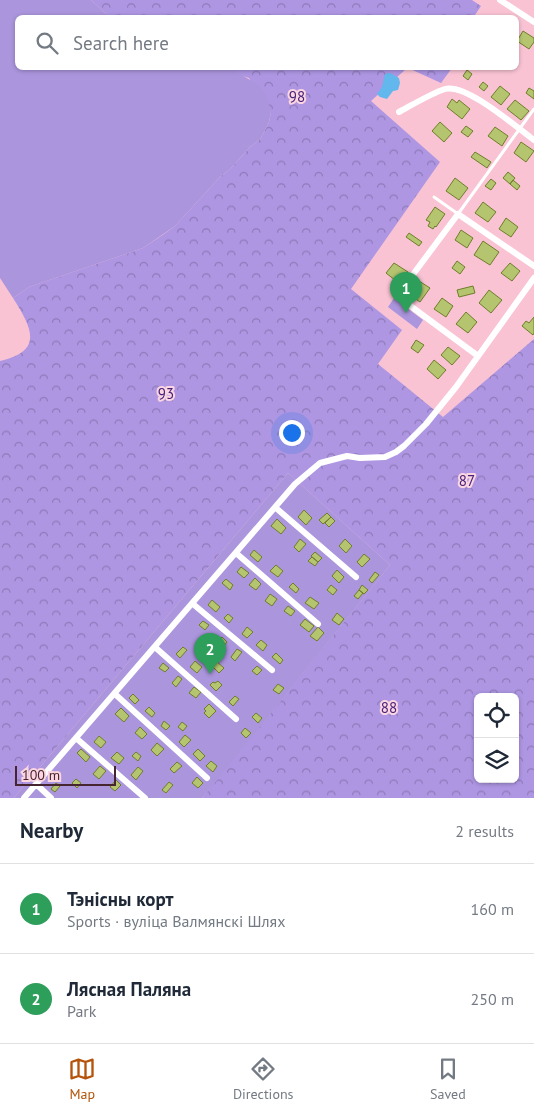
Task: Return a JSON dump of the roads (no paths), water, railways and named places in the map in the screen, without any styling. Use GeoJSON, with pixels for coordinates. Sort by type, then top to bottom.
{"type":"FeatureCollection","features":[{"type":"Feature","properties":{"kind":"street"},"geometry":{"type":"LineString","coordinates":[[500,0],[534,22]]}},
{"type":"Feature","properties":{"kind":"street"},"geometry":{"type":"LineString","coordinates":[[399,112],[445,89],[452,89],[466,92],[473,96],[534,140]]}},
{"type":"Feature","properties":{"kind":"street"},"geometry":{"type":"LineString","coordinates":[[478,356],[397,296],[458,214],[534,266]]}},
{"type":"Feature","properties":{"kind":"street"},"geometry":{"type":"LineString","coordinates":[[24,798],[156,648],[295,484],[320,463],[347,456],[360,458],[385,457],[396,452],[426,424],[456,387],[534,278]]}},
{"type":"Feature","properties":{"kind":"street"},"geometry":{"type":"LineString","coordinates":[[276,508],[356,577]]}},
{"type":"Feature","properties":{"kind":"street"},"geometry":{"type":"LineString","coordinates":[[236,553],[318,624]]}},
{"type":"Feature","properties":{"kind":"street"},"geometry":{"type":"LineString","coordinates":[[192,604],[272,670]]}},
{"type":"Feature","properties":{"kind":"street"},"geometry":{"type":"LineString","coordinates":[[156,648],[236,719]]}},
{"type":"Feature","properties":{"kind":"street"},"geometry":{"type":"LineString","coordinates":[[115,694],[207,778]]}},
{"type":"Feature","properties":{"kind":"street"},"geometry":{"type":"LineString","coordinates":[[76,738],[145,798]]}},
{"type":"Feature","properties":{"kind":"street"},"geometry":{"type":"LineString","coordinates":[[36,784],[51,798]]}},
{"type":"Feature","properties":{"kind":"lane"},"geometry":{"type":"LineString","coordinates":[[434,197],[458,214],[534,110]]}},
{"type":"Feature","properties":{"kind":"water"},"geometry":{"type":"Polygon","coordinates":[[[390,73],[399,78],[400,83],[398,90],[393,91],[387,99],[377,94],[382,87],[385,74],[390,73]]]}},
{"type":"Feature","properties":{"kind":"place","name":"Тэнісны корт"},"geometry":{"type":"Point","coordinates":[406,313]}},
{"type":"Feature","properties":{"kind":"place","name":"Лясная Паляна"},"geometry":{"type":"Point","coordinates":[210,674]}},
{"type":"Feature","properties":{"kind":"park label","name":"98"},"geometry":{"type":"Point","coordinates":[297,96]}},
{"type":"Feature","properties":{"kind":"park label","name":"93"},"geometry":{"type":"Point","coordinates":[166,393]}},
{"type":"Feature","properties":{"kind":"park label","name":"87"},"geometry":{"type":"Point","coordinates":[467,480]}},
{"type":"Feature","properties":{"kind":"park label","name":"88"},"geometry":{"type":"Point","coordinates":[389,707]}}]}
